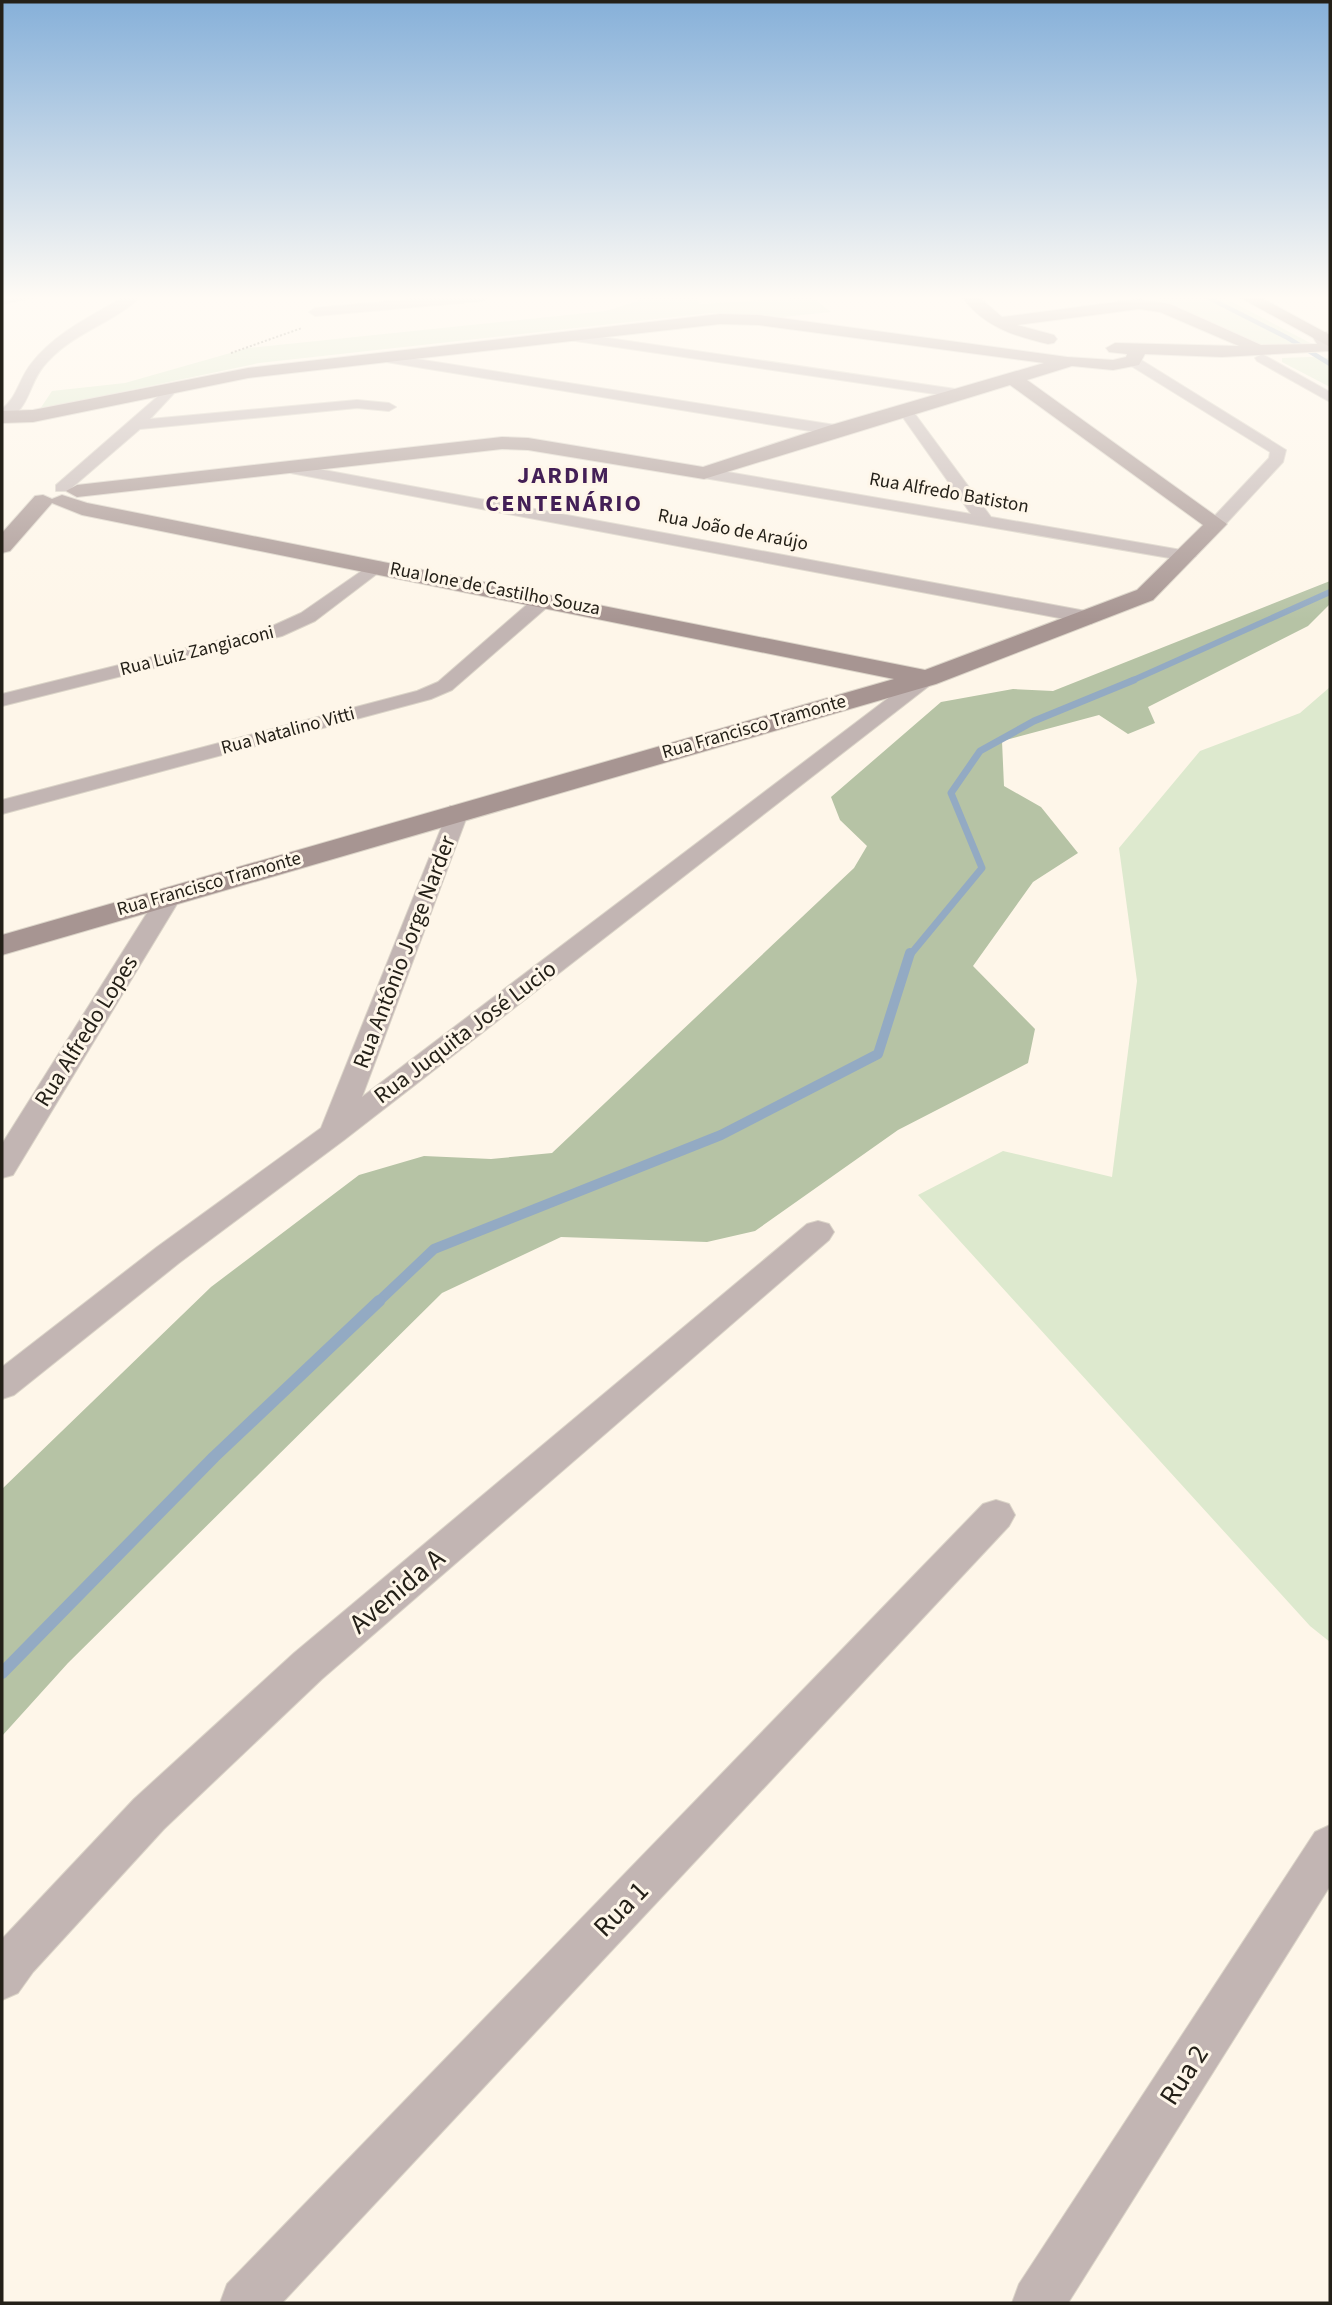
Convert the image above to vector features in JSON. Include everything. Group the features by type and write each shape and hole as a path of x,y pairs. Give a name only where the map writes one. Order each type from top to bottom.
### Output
{"street":[{"path":"2,416 17,405"},
{"path":"2,416 33,416 90,405"},
{"path":"2,546 156,405"},
{"path":"136,425 351,405"},
{"path":"363,405 389,407"},
{"path":"676,405 835,430"},
{"path":"13,500 502,443 528,444 704,473 921,405"},
{"path":"1050,405 1216,524"},
{"name":"Rua Francisco Tramonte","path":"2,945 458,811 928,678 1145,595 1187,556 1277,459 1278,450 1209,405"},
{"path":"904,409 985,521"},
{"name":"Rua João de Araújo","path":"286,468 1090,618"},
{"name":"Rua Alfredo Batiston","path":"704,473 1187,556"},
{"name":"Rua Ione de Castilho Souza","path":"56,496 82,508 928,678"},
{"name":"Rua Luiz Zangiaconi","path":"2,700 275,632 308,617 376,566"},
{"name":"Rua Natalino Vitti","path":"2,807 424,695 444,686 545,599"},
{"name":"Rua Juquita José Lucio","path":"2,1386 168,1255 334,1133 928,678"},
{"name":"Rua Antônio Jorge Narder","path":"334,1133 458,811"},
{"name":"Rua Alfredo Lopes","path":"2,1168 171,894"},
{"name":"Avenida A","path":"2,1977 17,1956 149,1814 308,1666 818,1232"},
{"name":"Rua 1","path":"246,2303 996,1515"},
{"name":"Rua 2","path":"1038,2303 1330,1847"}],"green space":[{"path":"43,405 61,405 40,409"},
{"path":"1330,581 1330,604 1308,626 1148,707 1155,723 1128,734 1099,715 1002,741 1004,786 1041,807 1078,853 1033,882 973,966 1035,1029 1028,1063 898,1130 755,1231 707,1242 561,1237 442,1293 68,1663 2,1736 2,1489 211,1287 359,1175 424,1156 491,1159 552,1153 854,868 867,846 840,820 831,797 941,702 1013,689 1053,691"},
{"path":"1330,687 1330,1642 1310,1626 918,1195 1003,1151 1112,1177 1137,981 1119,848 1200,751 1300,713"}],"waterway":[{"path":"1129,682 1330,592"},
{"path":"910,955 982,868 951,793 980,751 1034,721 1134,680"},
{"path":"377,1303 434,1249 721,1135 878,1054 910,953"},
{"path":"2,1673 214,1457 379,1301"}],"district":[{"name":"JARDIM CENTENÁRIO","path":"564,489"}]}
